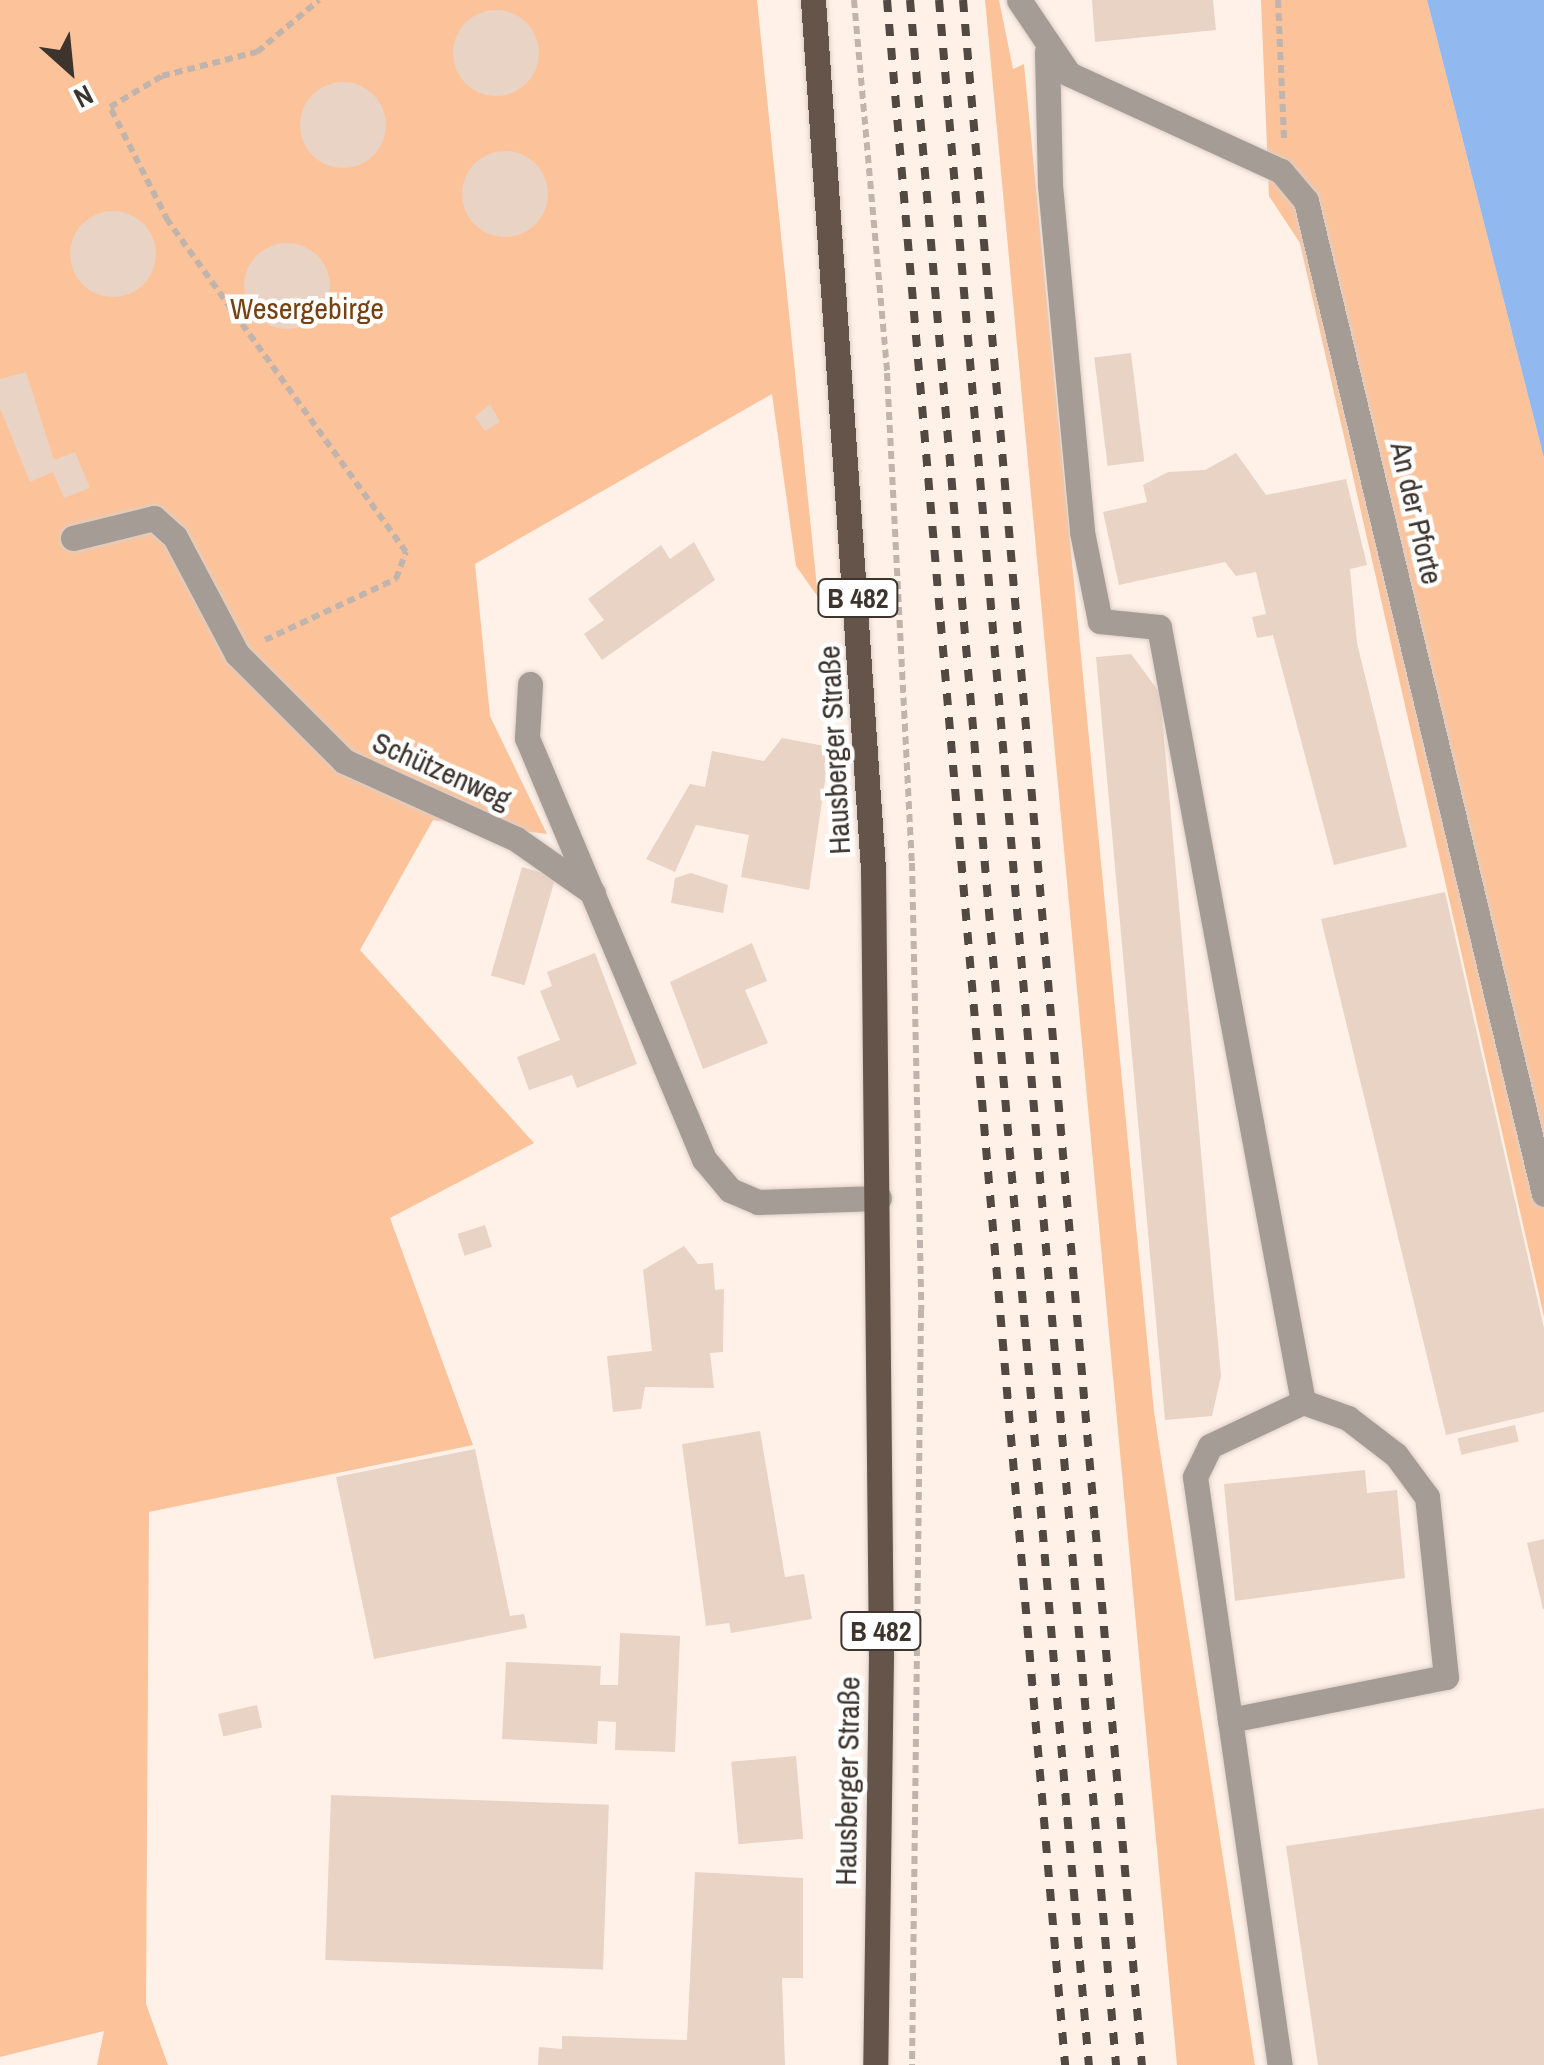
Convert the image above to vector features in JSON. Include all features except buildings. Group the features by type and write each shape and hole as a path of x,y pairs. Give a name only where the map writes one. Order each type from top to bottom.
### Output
{"main road":[{"name":"Hausberger Straße","path":"813,0 864,698 879,1198 875,2065"}],"street":[{"path":"1019,0 1047,52 1069,74 1280,170"},
{"path":"1047,52 1050,185 1082,532 1100,621 1158,627 1304,1402"},
{"name":"An der Pforte","path":"1280,170 1318,234 1544,1194"},
{"name":"Schützenweg","path":"73,538 154,518 174,536 237,654 344,761 516,839 592,893"},
{"path":"530,684 527,738 704,1159 730,1190 788,1204 879,1198"},
{"path":"1230,1720 1446,1677 1426,1497 1384,1446 1348,1418 1304,1402 1210,1446 1196,1477 1230,1720 1280,2065"}],"path":[{"path":"237,654 396,578 406,552 168,220 110,108 162,76 257,52 318,0"},
{"path":"1278,0 1280,170"}],"green space":[{"name":"Wesergebirge","path":"0,0 757,0 818,597 796,566 772,394 475,564 490,716 547,834 433,820 360,950 534,1143 390,1218 473,1445 149,1512 146,2004 168,2065 97,2065 104,2031 0,2057"},
{"path":"985,0 999,0 1013,69 1024,64 1154,1412 1255,2065 1177,2065"},
{"path":"1261,0 1427,0 1544,458 1544,1317 1300,243 1269,196"}],"water":[{"path":"1427,0 1544,0 1544,458"}],"railway":[{"path":"887,0 1065,2065"},
{"path":"910,0 1089,2065"},
{"path":"939,0 1116,2065"},
{"path":"963,0 1142,2065"}]}
